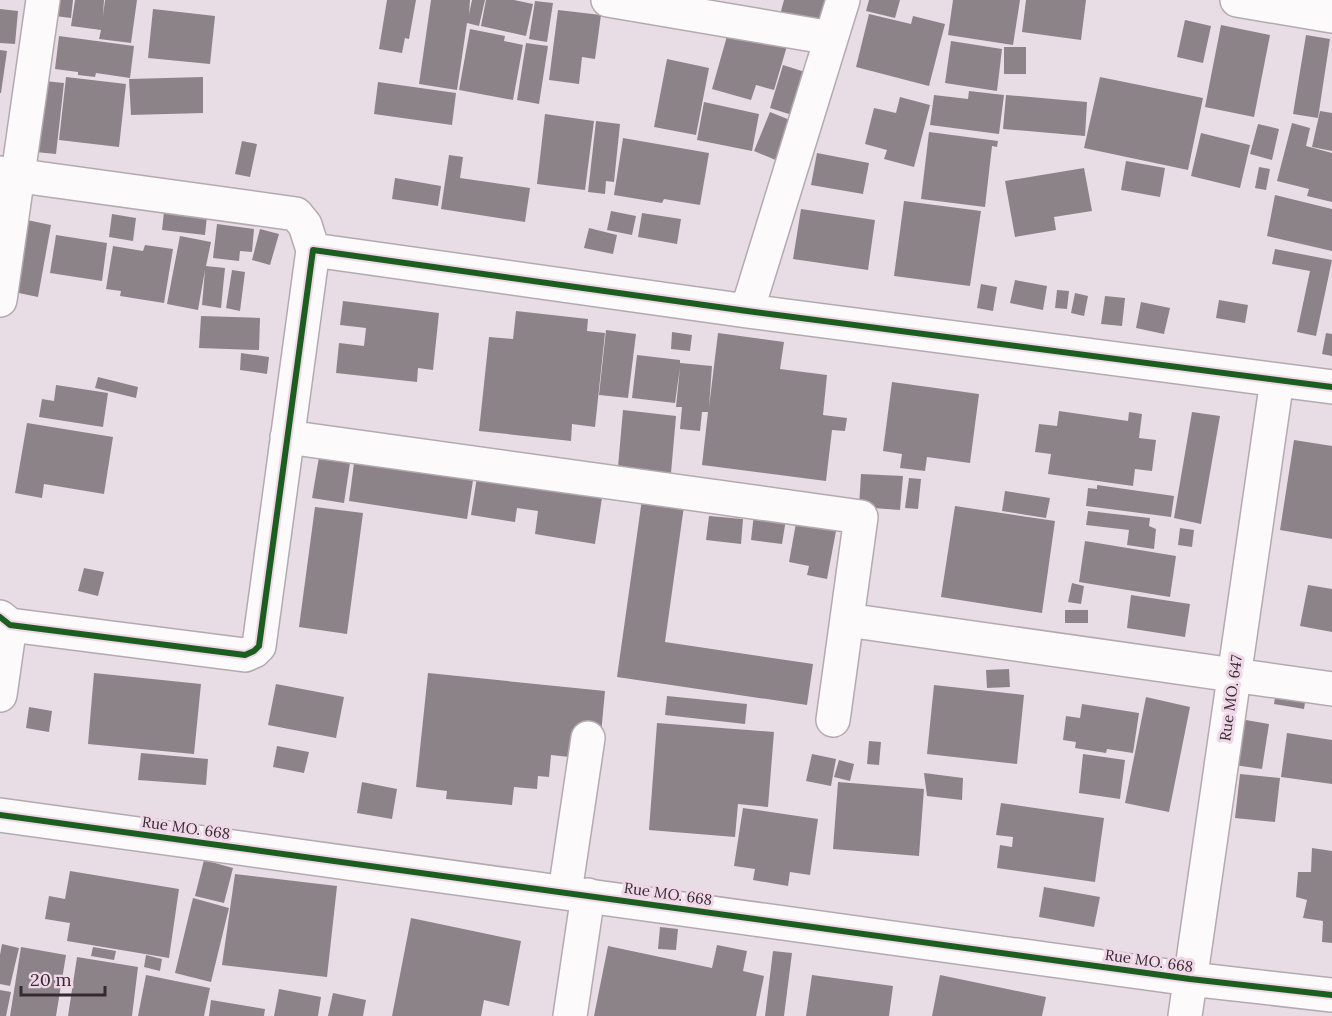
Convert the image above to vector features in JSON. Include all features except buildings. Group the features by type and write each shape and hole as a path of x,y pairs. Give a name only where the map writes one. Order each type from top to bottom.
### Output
{"street":[{"path":"0,300 8,175 43,0"},
{"path":"608,0 831,38"},
{"path":"747,311 843,0"},
{"path":"1237,0 1332,16"},
{"path":"0,695 5,621 245,655 254,651 258,646 313,250 305,225 296,214 8,175"},
{"path":"313,250 747,311 1332,387"},
{"name":"Rue MO. 647","path":"1185,1016 1277,380"},
{"path":"287,437 861,517 833,720"},
{"path":"847,620 1332,689"},
{"path":"570,1016 588,738"},
{"name":"Rue MO. 668","path":"0,815 1190,979 1332,995"}],"cycle path":[{"path":"0,617 10,625 245,655 259,646 313,250 747,311 1332,387"},
{"path":"0,815 1190,979 1332,995"}]}
